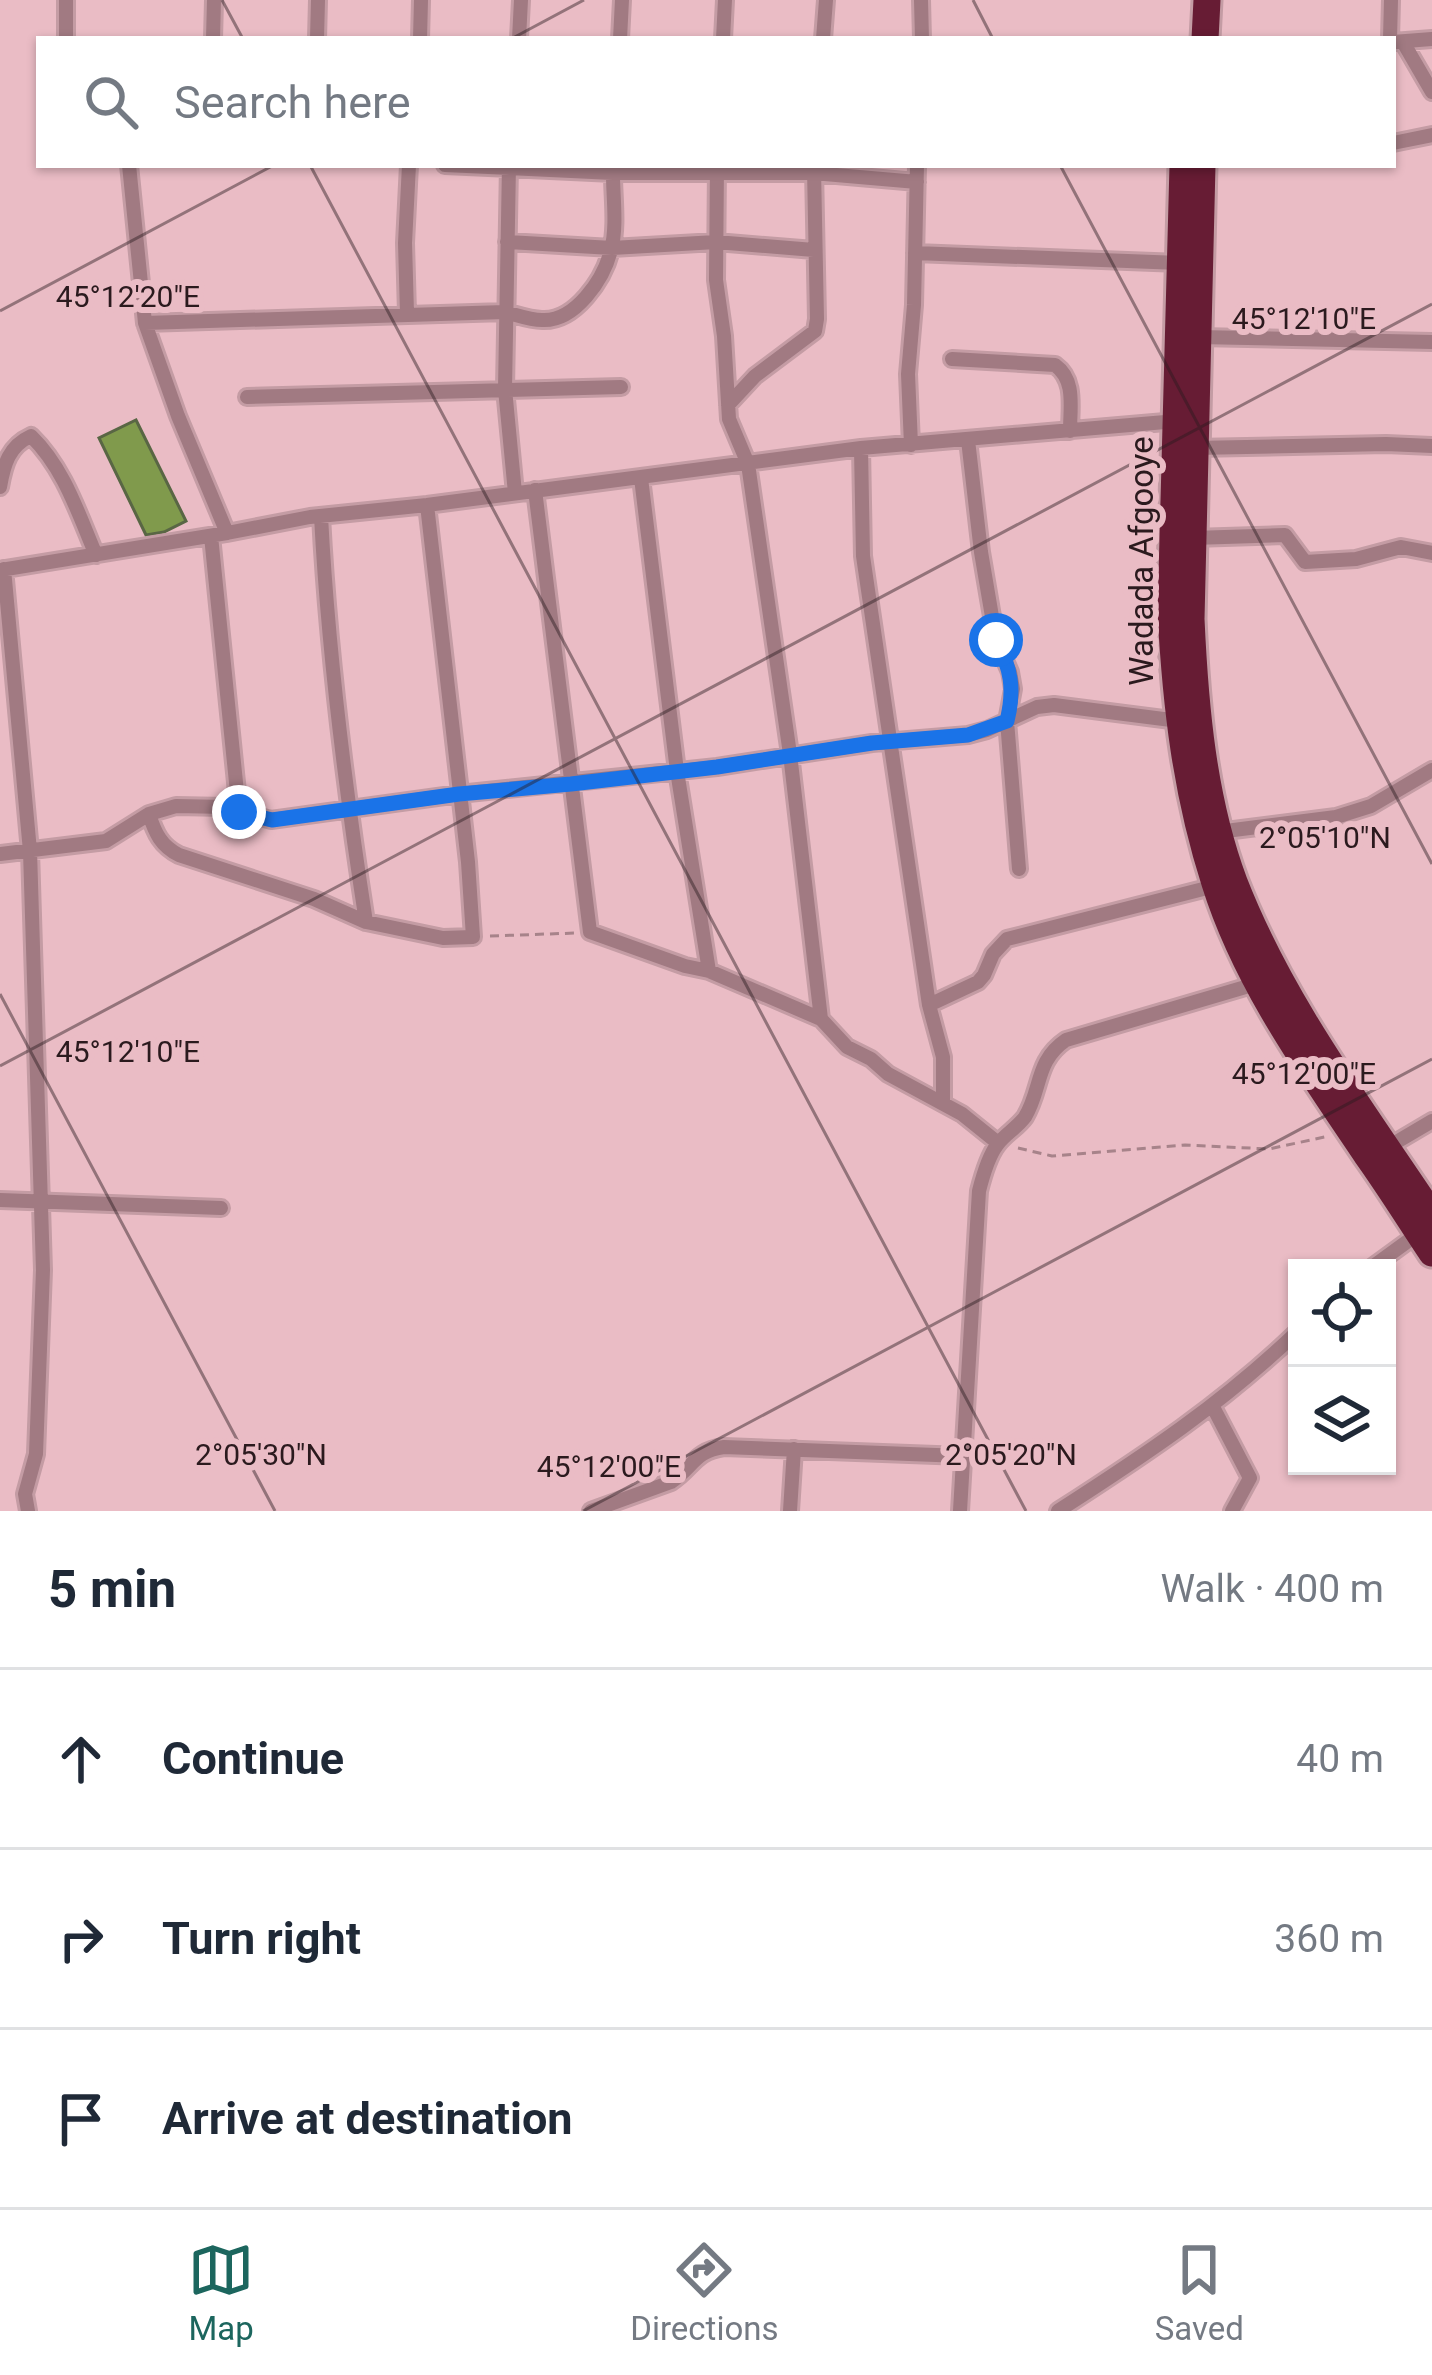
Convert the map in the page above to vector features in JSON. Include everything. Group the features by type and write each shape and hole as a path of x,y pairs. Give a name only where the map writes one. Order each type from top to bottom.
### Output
{"highway":[{"path":"1187,36 1189,0"},
{"path":"1205,36 1207,0"},
{"name":"Wadada Afgooye","path":"1183,168 1171,613 1186,773 1215,886 1259,983 1317,1082 1428,1234"},
{"name":"Wadada Afgooye","path":"1202,168 1191,619 1195,690 1218,832 1270,962 1388,1147 1428,1234"}],"street":[{"path":"66,0 66,36"},
{"path":"213,36 214,0"},
{"path":"317,36 318,0"},
{"path":"420,36 421,0"},
{"path":"519,36 521,0"},
{"path":"620,36 622,0"},
{"path":"723,36 725,0"},
{"path":"824,36 826,0"},
{"path":"921,0 922,36"},
{"path":"1391,0 1395,36"},
{"path":"1396,41 1432,39"},
{"path":"1396,42 1432,92"},
{"path":"1396,142 1432,135"},
{"path":"129,168 145,323 219,535 239,812"},
{"path":"407,313 409,168"},
{"path":"509,168 505,389 514,493"},
{"path":"561,168 814,169 917,182"},
{"path":"911,445 908,374 917,168"},
{"path":"145,323 505,312 554,319 582,302 606,266 612,248 613,169"},
{"path":"717,169 716,280 728,404 748,464 790,754 821,1019"},
{"path":"728,404 754,376 815,331 814,169"},
{"path":"507,242 612,248 716,242 814,250"},
{"path":"916,253 1180,263"},
{"path":"1198,337 1432,342"},
{"path":"952,358 1055,365 1070,384 1070,431"},
{"path":"247,397 621,387"},
{"path":"28,1511 25,1494 36,1454 43,1270 30,851 2,570 321,516 861,448 1177,421"},
{"path":"0,487 4,464 18,442 31,436 62,476 96,555"},
{"path":"968,440 996,640 1010,672 1007,721 1019,869"},
{"path":"1195,448 1432,446"},
{"path":"861,448 863,556 929,1004 943,1057 943,1103"},
{"path":"641,478 677,771 709,971"},
{"path":"535,490 590,932 709,971 821,1019 847,1047 943,1103 998,1143"},
{"path":"148,814 155,835 167,850 179,855 314,898 366,922 443,938 472,937 468,862 427,505"},
{"path":"321,516 326,617 366,922"},
{"path":"1192,538 1285,535 1305,562 1356,559 1401,548 1432,553"},
{"path":"0,854 106,841 148,814 188,805 226,806 272,820 968,735 1037,707 1054,705 1179,722"},
{"path":"1218,832 1336,817 1371,806 1432,770"},
{"path":"929,1004 978,982 1007,939 1215,886"},
{"path":"960,1511 979,1190 998,1143 1024,1120 1044,1065 1066,1040 1259,983"},
{"path":"1388,1147 1432,1121"},
{"path":"0,1200 221,1208"},
{"path":"1386,1259 1428,1234"},
{"path":"1058,1511 1213,1407 1288,1340"},
{"path":"1213,1407 1250,1478 1232,1511"},
{"path":"591,1511 671,1482 697,1456 724,1447 963,1456"},
{"path":"790,1511 794,1449"}],"path":[{"path":"472,937 590,932"},
{"path":"998,1143 1052,1156 1185,1145 1269,1149 1351,1131"}],"building":[{"path":"136,420 186,521 164,532 146,535 99,438"}],"route":[{"path":"239,812 272,820 459,794 717,767 872,743 968,735 1007,721 1010,672 996,640"}]}
